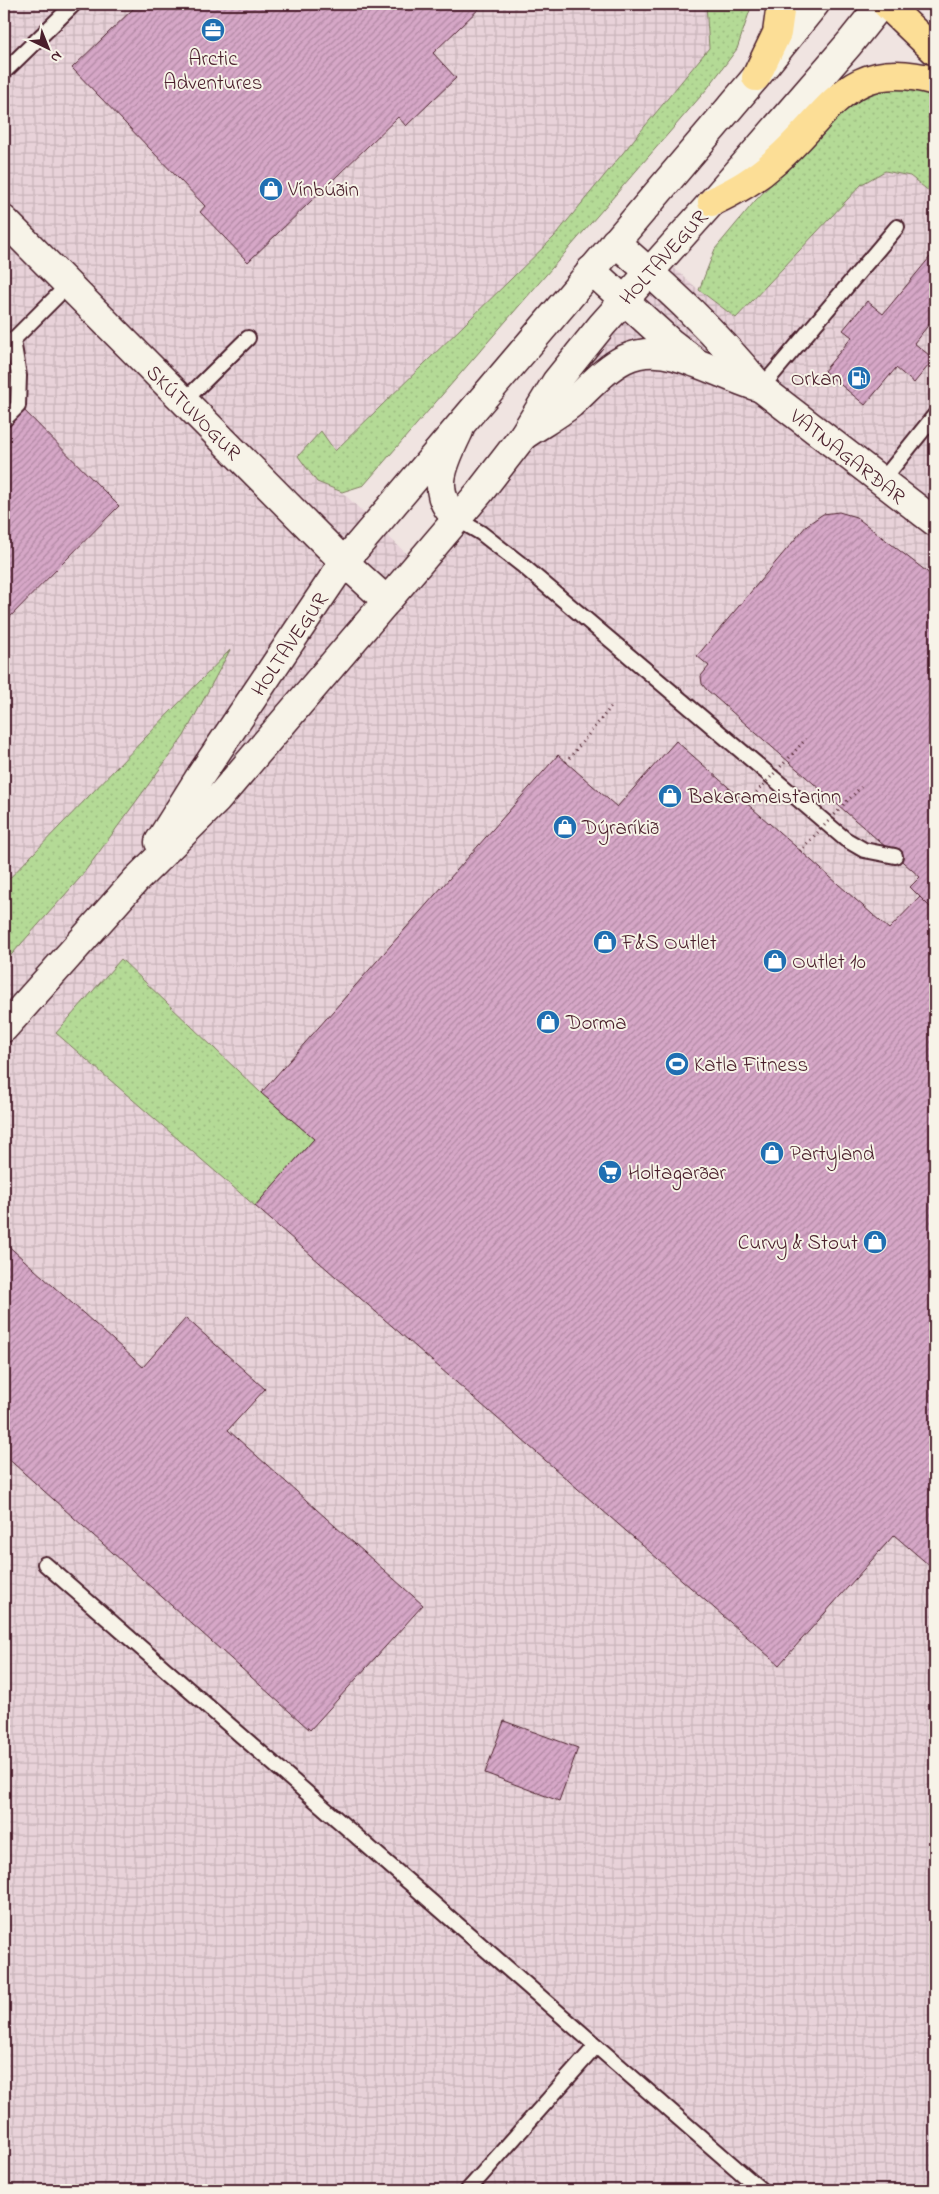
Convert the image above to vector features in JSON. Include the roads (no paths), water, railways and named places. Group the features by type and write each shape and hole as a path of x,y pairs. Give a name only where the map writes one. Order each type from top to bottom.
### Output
{"main road":[{"path":"756,77 777,33 781,4"},
{"name":"HOLTAVEGUR","path":"136,880 201,775 344,562 756,77 815,4"},
{"name":"HOLTAVEGUR","path":"4,1028 136,880 217,800 457,519 523,436 556,382 624,299 712,202 849,44 881,4"},
{"path":"886,4 935,51"},
{"path":"712,202 748,184 763,172 850,88 880,75 896,74 935,81"},
{"name":"SKÚTUVOGUR","path":"4,220 344,562 387,601"},
{"name":"VATNAGARÐAR","path":"615,242 688,306 761,388 935,522"},
{"name":"VATNAGARÐAR","path":"591,270 670,342 701,366"},
{"name":"VATNAGARÐAR","path":"523,436 569,405 603,372 627,356 645,352 674,356 732,379 761,388"},
{"name":"HOLTAVEGUR","path":"457,519 447,509 442,500 440,481 446,459 462,423"}],"lane":[{"path":"4,72 74,4"},
{"path":"761,388 898,227"},
{"path":"4,420 18,406 18,376 8,340 68,285"},
{"path":"184,401 248,338"},
{"path":"881,482 935,415"},
{"path":"457,519 495,543 522,565 845,839 864,850 895,856"},
{"path":"45,1564 761,2190"},
{"path":"468,2190 596,2046"}],"place":[{"name":"Arctic Adventures","path":"213,30"},
{"name":"Vínbúðin","path":"271,189"},
{"name":"Orkan","path":"859,378"},
{"name":"Bakarameistarinn","path":"670,796"},
{"name":"Dýraríkið","path":"565,827"},
{"name":"F&S Outlet","path":"605,942"},
{"name":"Outlet 10","path":"775,961"},
{"name":"Dorma","path":"548,1022"},
{"name":"Katla Fitness","path":"677,1064"},
{"name":"Partyland","path":"772,1153"},
{"name":"Holtagarðar","path":"610,1172"},
{"name":"Curvy & Stout","path":"875,1242"}]}
